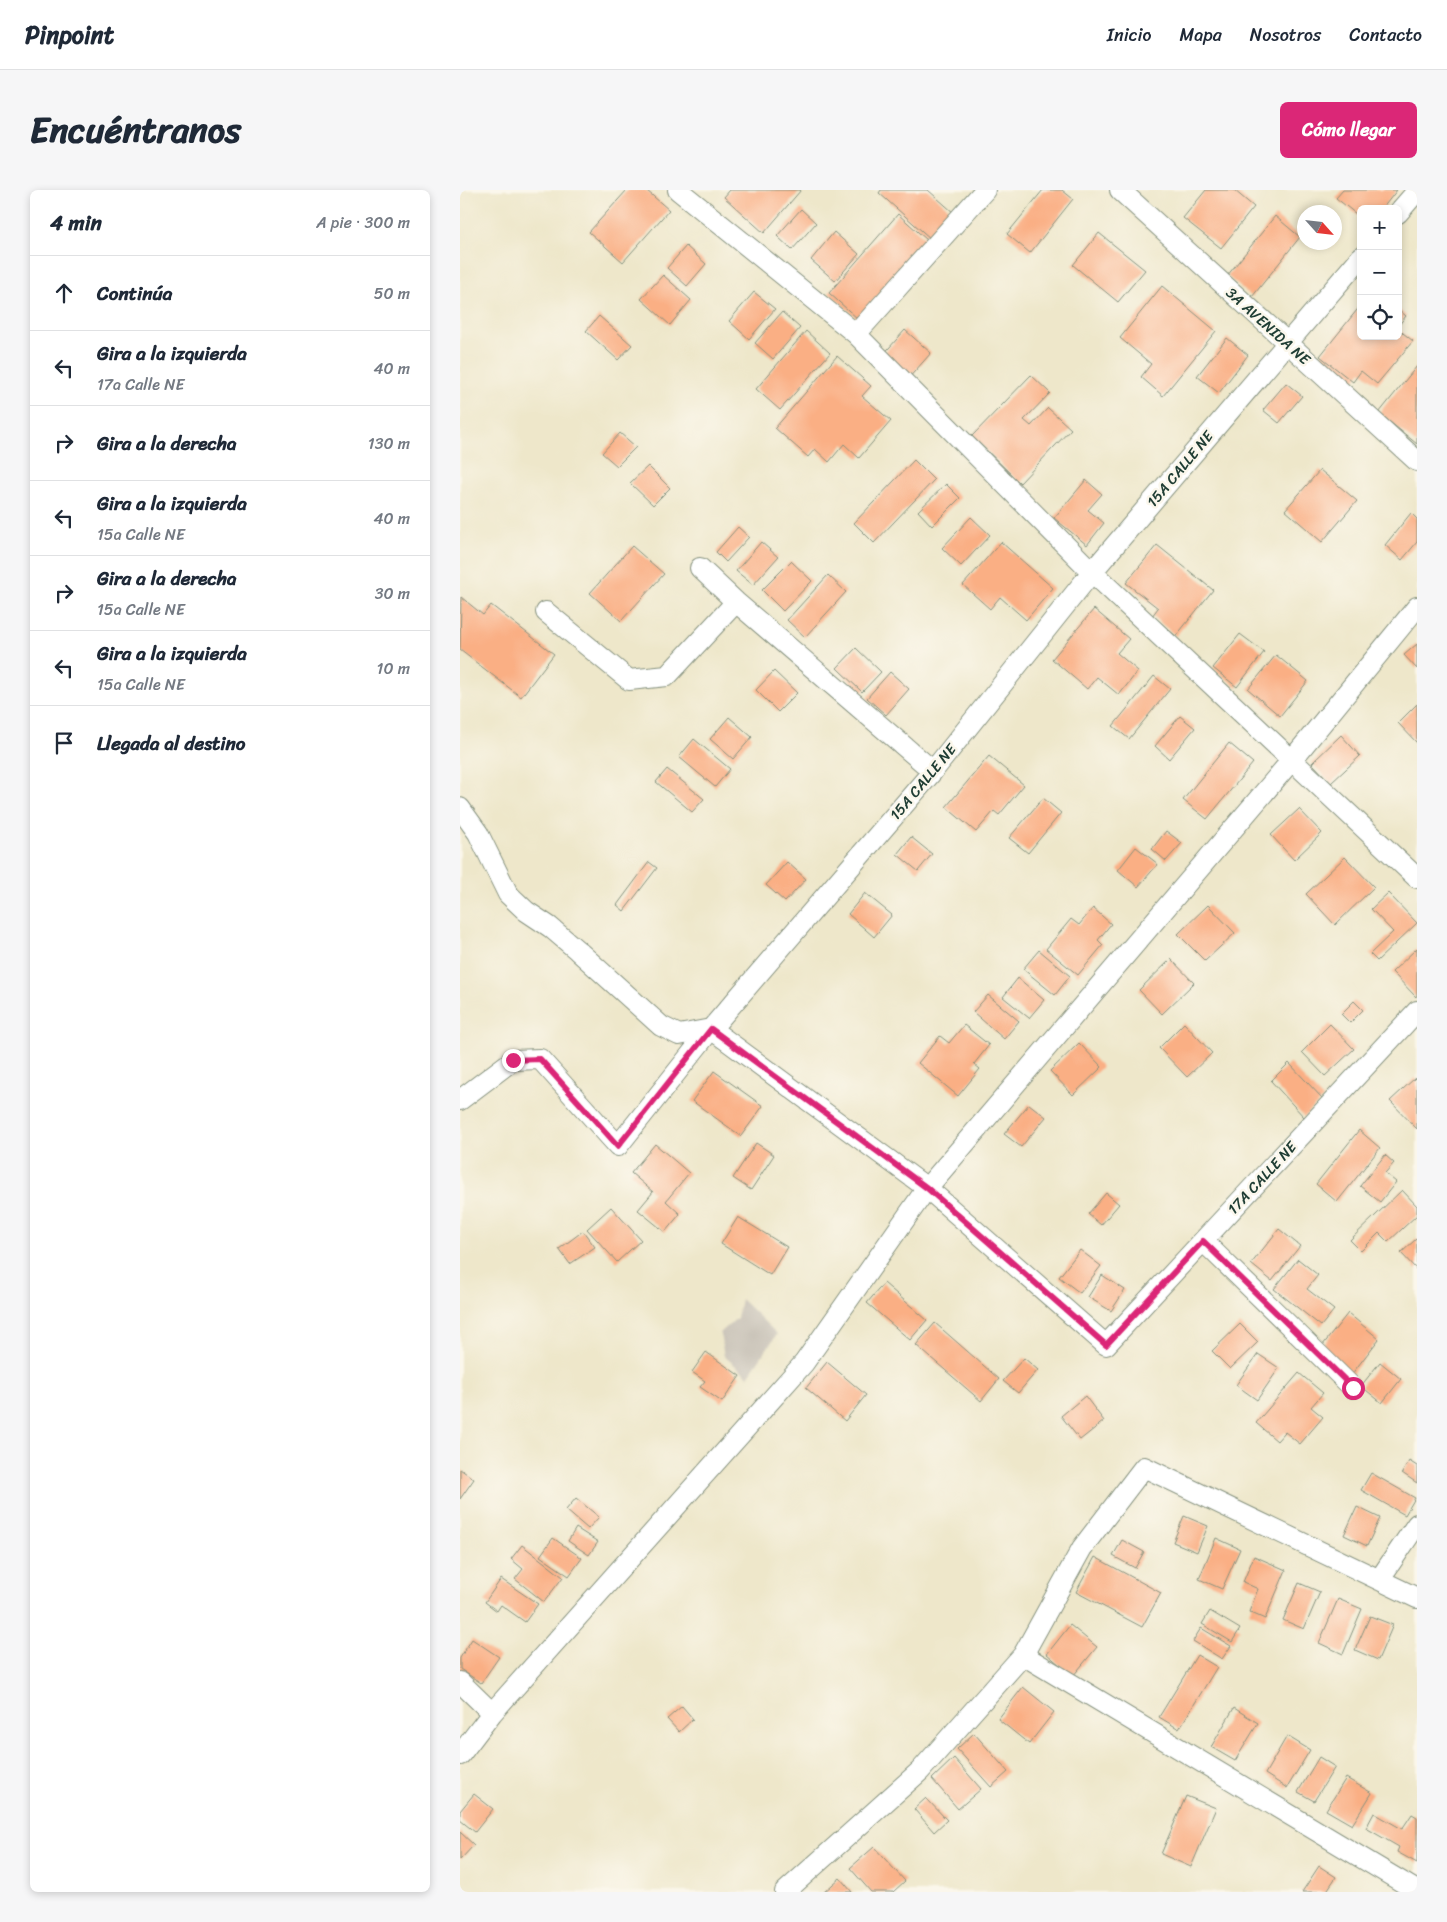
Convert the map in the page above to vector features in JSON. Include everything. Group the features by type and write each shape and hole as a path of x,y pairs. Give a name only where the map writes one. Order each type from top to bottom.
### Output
{"street":[{"path":"678,190 856,334 1092,572 1417,878"},
{"path":"856,334 985,190"},
{"name":"3A AVENIDA NE","path":"1120,190 1417,461"},
{"path":"1402,208 1417,191"},
{"name":"15A CALLE NE","path":"462,1094 513,1060 540,1059 618,1146 711,1029 933,771 1092,572 1357,262"},
{"path":"700,568 736,602 933,771"},
{"path":"546,612 628,680 667,676 736,602"},
{"path":"460,1755 492,1713 804,1363 927,1188 1291,761 1417,607"},
{"path":"460,808 478,834 508,894 526,911 550,927 577,950 661,1026 679,1035 711,1029 927,1188"},
{"name":"17A CALLE NE","path":"927,1188 1106,1345 1417,1011"},
{"path":"1203,1241 1353,1388"},
{"path":"785,1892 920,1771 1023,1655 1082,1548 1144,1467 1417,1598"},
{"path":"1379,1580 1417,1524"},
{"path":"1023,1655 1417,1891"},
{"path":"460,1682 492,1713"}],"shaded area":[{"path":"741,1299 777,1334 748,1376 724,1356 720,1333 737,1318"}],"building":[{"path":"627,190 646,190 669,210 623,262 589,232"},
{"path":"730,190 801,190 764,233 724,197"},
{"path":"881,190 928,190 954,213 931,239 879,193"},
{"path":"1043,190 1062,190 1073,199 1030,253 1007,234"},
{"path":"1206,190 1234,190 1254,207 1221,248 1183,218"},
{"path":"1343,190 1397,190 1385,205 1357,205 1357,215 1336,198"},
{"path":"801,209 816,223 792,250 777,236"},
{"path":"898,214 927,240 858,319 829,293"},
{"path":"1275,216 1297,234 1297,241 1252,297 1227,276"},
{"path":"834,232 859,254 835,281 811,260"},
{"path":"1099,233 1145,270 1118,302 1073,265"},
{"path":"686,246 706,264 687,286 667,268"},
{"path":"663,275 691,300 670,325 641,299"},
{"path":"1162,286 1216,331 1163,396 1141,377 1151,364 1120,338"},
{"path":"754,292 775,309 749,339 729,321"},
{"path":"1357,310 1357,340 1402,340 1402,332 1413,341 1377,384 1361,371 1353,382 1320,356"},
{"path":"782,312 800,328 773,359 755,343"},
{"path":"1402,312 1406,316 1402,321"},
{"path":"599,316 632,345 618,360 586,331"},
{"path":"905,330 931,353 907,380 881,357"},
{"path":"806,331 830,353 780,410 756,389"},
{"path":"1227,338 1248,355 1219,393 1197,376"},
{"path":"837,356 871,386 862,396 891,421 859,458 844,444 829,462 815,449 808,457 775,428"},
{"path":"1417,366 1417,444 1379,413"},
{"path":"1031,375 1050,393 1024,420 1031,426 1048,408 1071,429 1020,483 972,436"},
{"path":"1286,383 1302,396 1279,423 1263,410"},
{"path":"620,433 636,447 617,466 602,453"},
{"path":"914,460 934,480 874,543 854,523"},
{"path":"648,466 670,488 653,505 630,483"},
{"path":"1320,470 1357,501 1322,542 1285,510"},
{"path":"1086,480 1102,494 1088,510 1104,523 1087,545 1054,518"},
{"path":"946,484 960,498 932,526 918,511"},
{"path":"1411,513 1417,519 1417,542 1402,560 1385,545"},
{"path":"971,517 990,535 961,566 942,548"},
{"path":"738,527 749,537 726,562 716,552"},
{"path":"761,542 778,557 753,585 736,571"},
{"path":"1001,542 1053,588 1026,620 1000,597 990,609 963,585"},
{"path":"1157,545 1213,590 1176,636 1152,616 1158,608 1126,583"},
{"path":"632,546 664,574 621,621 590,593"},
{"path":"791,561 812,581 783,611 762,590"},
{"path":"828,575 846,592 805,637 787,620"},
{"path":"461,597 483,615 491,605 554,654 521,697 460,650"},
{"path":"1094,609 1129,639 1117,653 1138,671 1119,695 1097,677 1087,689 1052,659"},
{"path":"1240,634 1264,652 1237,687 1213,668"},
{"path":"1417,644 1417,669 1404,655"},
{"path":"856,648 881,672 862,692 837,668"},
{"path":"1276,655 1308,681 1280,716 1248,689"},
{"path":"774,671 797,693 778,712 756,690"},
{"path":"890,672 909,689 886,715 867,698"},
{"path":"1154,676 1170,689 1129,739 1113,726"},
{"path":"1417,704 1417,743 1398,723"},
{"path":"1180,716 1195,728 1169,759 1155,746"},
{"path":"729,717 752,737 733,759 710,739"},
{"path":"1341,735 1360,756 1331,783 1312,763"},
{"path":"694,739 730,769 715,787 679,757"},
{"path":"1229,743 1253,763 1207,819 1183,800"},
{"path":"989,756 1024,785 999,815 994,811 976,832 946,807"},
{"path":"667,769 704,799 692,812 656,782"},
{"path":"1043,798 1061,813 1028,853 1009,838"},
{"path":"1299,809 1322,833 1294,860 1271,835"},
{"path":"1166,831 1182,843 1166,861 1152,849"},
{"path":"911,837 932,854 918,871 897,854"},
{"path":"1136,847 1158,864 1138,887 1118,870"},
{"path":"1345,857 1374,887 1335,925 1306,894"},
{"path":"649,862 657,868 624,911 617,905"},
{"path":"787,862 806,879 785,902 766,885"},
{"path":"865,893 892,915 874,937 848,914"},
{"path":"1388,893 1417,923 1377,961 1370,954 1393,932 1371,909"},
{"path":"1208,905 1235,933 1205,961 1178,934"},
{"path":"1093,908 1111,924 1098,940 1103,945 1078,975 1046,949 1071,919 1079,925"},
{"path":"1417,948 1417,995 1416,997 1392,972"},
{"path":"1039,950 1070,976 1055,995 1023,969"},
{"path":"1171,959 1194,983 1162,1014 1139,990"},
{"path":"1018,978 1044,1000 1029,1018 1003,997"},
{"path":"988,995 1019,1021 1004,1039 973,1012"},
{"path":"1354,1001 1363,1010 1350,1023 1341,1014"},
{"path":"1184,1023 1212,1053 1187,1077 1159,1048"},
{"path":"1330,1024 1354,1049 1325,1076 1302,1052"},
{"path":"964,1025 989,1045 974,1064 980,1069 958,1096 918,1063 940,1036 949,1043"},
{"path":"1079,1043 1102,1067 1073,1095 1050,1071"},
{"path":"1289,1063 1323,1099 1304,1117 1271,1081"},
{"path":"714,1071 763,1106 741,1136 692,1101"},
{"path":"1415,1078 1417,1080 1417,1129 1390,1101"},
{"path":"1029,1104 1046,1117 1021,1147 1004,1134"},
{"path":"1359,1130 1380,1148 1337,1202 1316,1184"},
{"path":"756,1143 774,1155 751,1190 733,1178"},
{"path":"655,1144 689,1173 666,1201 680,1214 665,1232 638,1210 653,1192 631,1173"},
{"path":"1385,1155 1394,1163 1385,1173 1396,1182 1380,1202 1360,1186"},
{"path":"1402,1190 1417,1206 1417,1215 1388,1242 1379,1233 1361,1251 1350,1240"},
{"path":"1106,1193 1119,1204 1101,1225 1088,1214"},
{"path":"611,1207 641,1240 617,1262 587,1229"},
{"path":"738,1217 787,1247 770,1275 721,1244"},
{"path":"1279,1229 1300,1246 1272,1281 1251,1264"},
{"path":"583,1231 595,1247 570,1264 559,1249"},
{"path":"1417,1238 1417,1270 1401,1253"},
{"path":"1080,1250 1101,1266 1080,1293 1059,1277"},
{"path":"1298,1259 1318,1275 1307,1289 1334,1310 1321,1326 1274,1289"},
{"path":"1102,1275 1125,1290 1111,1311 1088,1297"},
{"path":"884,1283 927,1320 910,1340 867,1303"},
{"path":"1348,1313 1379,1339 1351,1375 1319,1350"},
{"path":"935,1323 999,1379 981,1401 916,1345"},
{"path":"1240,1324 1258,1342 1230,1369 1212,1351"},
{"path":"706,1352 740,1376 722,1402 700,1387 705,1381 692,1372"},
{"path":"1258,1354 1279,1368 1257,1400 1236,1385"},
{"path":"1024,1358 1038,1370 1018,1393 1003,1381"},
{"path":"827,1362 866,1395 845,1421 806,1388"},
{"path":"1380,1362 1401,1379 1382,1403 1361,1386"},
{"path":"1299,1373 1323,1393 1311,1407 1323,1417 1300,1444 1285,1432 1277,1441 1256,1423"},
{"path":"1085,1396 1104,1421 1080,1440 1061,1416"},
{"path":"1409,1461 1417,1466 1417,1483 1402,1473"},
{"path":"460,1469 474,1479 460,1499"},
{"path":"1371,1473 1415,1498 1405,1515 1361,1490"},
{"path":"576,1498 599,1517 588,1529 566,1510"},
{"path":"1357,1507 1380,1518 1367,1546 1344,1535"},
{"path":"1184,1516 1208,1526 1197,1552 1173,1542"},
{"path":"576,1528 598,1542 589,1555 568,1541"},
{"path":"553,1538 582,1558 569,1576 540,1556"},
{"path":"1216,1538 1240,1549 1222,1589 1199,1579"},
{"path":"1122,1540 1144,1552 1135,1568 1113,1556"},
{"path":"522,1545 563,1577 544,1602 515,1579 523,1569 511,1559"},
{"path":"1254,1556 1286,1570 1265,1619 1249,1612 1258,1589 1243,1582"},
{"path":"1095,1557 1161,1593 1142,1627 1076,1592"},
{"path":"501,1579 538,1604 525,1622 501,1605 497,1611 485,1602"},
{"path":"1299,1583 1320,1592 1304,1629 1283,1620"},
{"path":"1338,1599 1362,1609 1343,1654 1319,1643"},
{"path":"1210,1611 1240,1629 1232,1642 1202,1624"},
{"path":"1370,1616 1393,1625 1378,1660 1355,1650"},
{"path":"1070,1625 1097,1647 1073,1676 1047,1654"},
{"path":"1201,1628 1231,1646 1222,1659 1193,1641"},
{"path":"472,1639 499,1657 481,1683 460,1669 460,1658"},
{"path":"1197,1655 1217,1667 1179,1729 1159,1717"},
{"path":"1023,1687 1054,1712 1029,1744 998,1719"},
{"path":"682,1706 693,1719 679,1732 667,1719"},
{"path":"1234,1708 1258,1723 1235,1761 1211,1747"},
{"path":"974,1733 1008,1772 991,1787 957,1749"},
{"path":"1287,1736 1310,1750 1287,1788 1265,1774"},
{"path":"1319,1757 1335,1767 1314,1801 1298,1792"},
{"path":"954,1758 981,1789 958,1809 932,1779"},
{"path":"1346,1778 1372,1793 1352,1825 1326,1810"},
{"path":"474,1794 493,1809 475,1832 460,1820 460,1811"},
{"path":"1186,1796 1216,1808 1191,1867 1161,1854"},
{"path":"926,1798 947,1820 934,1832 914,1809"},
{"path":"1374,1813 1402,1829 1412,1814 1417,1817 1417,1863 1397,1852 1399,1847 1366,1828"},
{"path":"460,1832 474,1845 460,1860"},
{"path":"874,1847 905,1881 893,1892 871,1892 850,1868"},
{"path":"1319,1866 1336,1877 1326,1892 1302,1892"},
{"path":"840,1878 852,1892 824,1892"}],"route":[{"path":"513,1060 540,1059 618,1146 711,1029 927,1188 1106,1345 1203,1241 1353,1388"}]}
